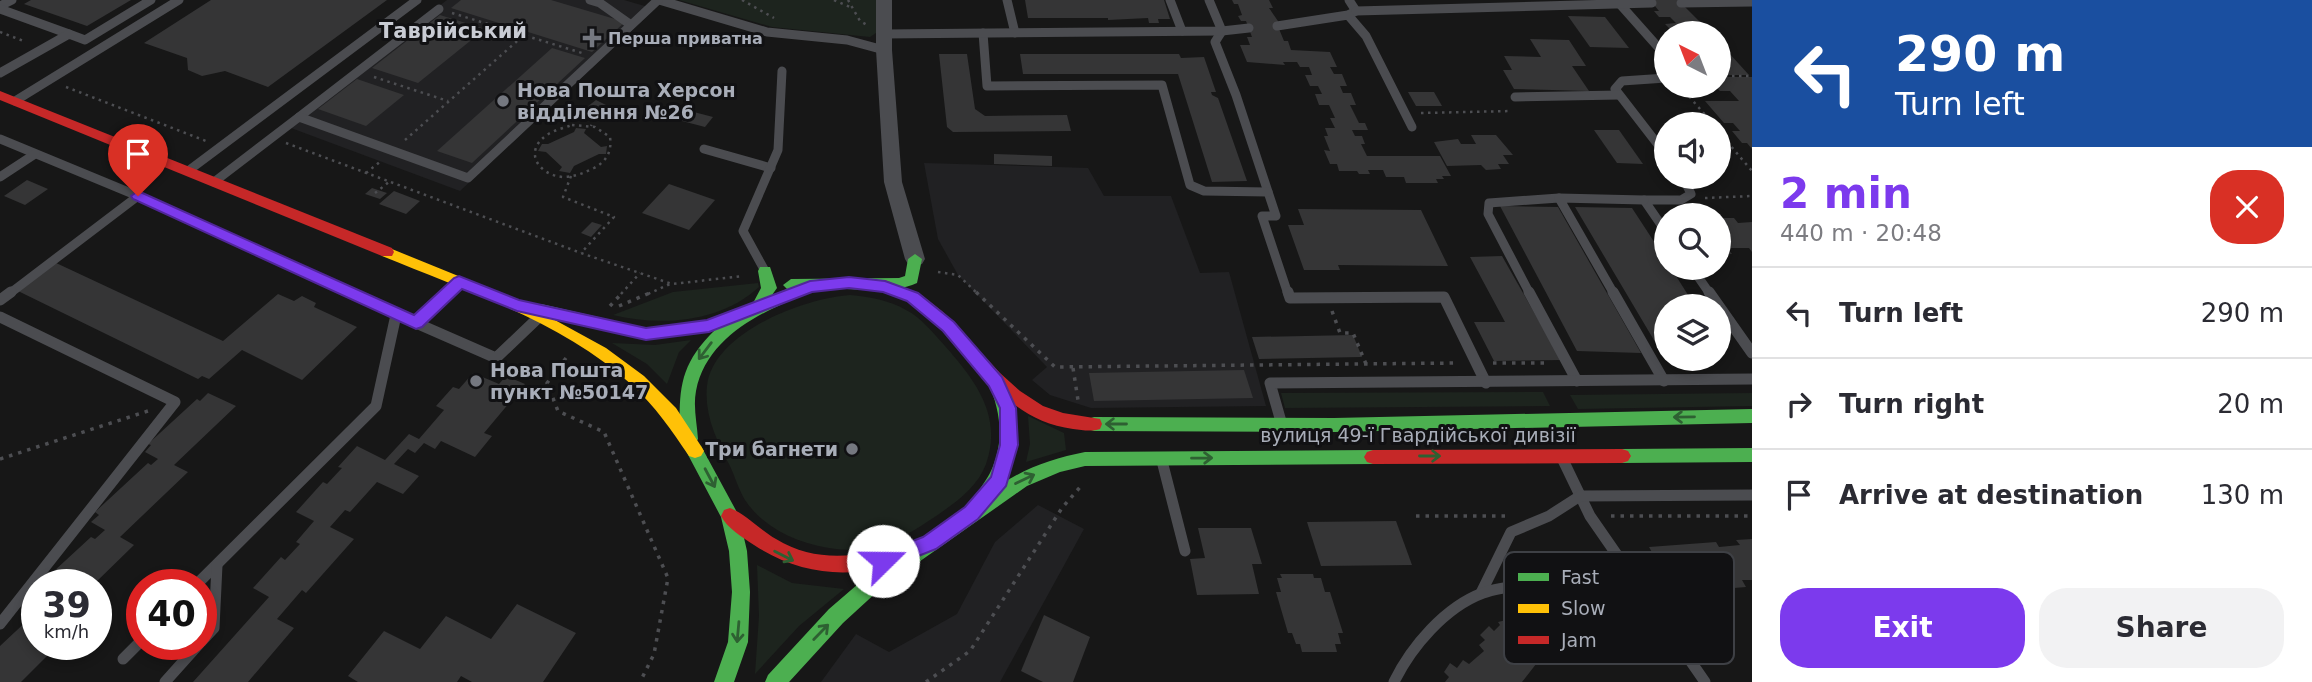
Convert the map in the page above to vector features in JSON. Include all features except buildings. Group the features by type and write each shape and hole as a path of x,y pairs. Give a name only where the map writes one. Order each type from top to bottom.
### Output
{"street":[{"path":"884,0 893,182 915,258 949,327"},
{"path":"8,98 517,305 646,334 709,326 810,287"},
{"path":"765,271 779,284 810,287 849,283 885,286 912,279 915,258"},
{"path":"690,439 688,390 699,358 720,333 757,309 769,288 765,271"},
{"path":"775,682 836,616 872,584 971,513 999,480 1009,445 1008,408 996,382 949,327 913,297 885,286"},
{"path":"517,305 622,365 653,392 690,439 730,516 738,551 741,592 738,642 724,682"},
{"name":"вулиця 49-ї Гвардійської дивізії","path":"996,382 1036,411 1081,418 1334,425 1752,416"},
{"path":"1334,425 1359,440 1385,440"},
{"path":"1477,440 1530,440 1561,455 1579,441"},
{"name":"вулиця 49-ї Гвардійської дивізії","path":"971,513 1021,481 1058,465 1085,459 1752,455"},
{"path":"730,516 755,540 793,561 836,567 883,561 929,543"}],"lane":[{"path":"0,8 12,0"},
{"path":"0,8 85,40 151,0"},
{"path":"8,98 179,0"},
{"path":"188,171 417,0"},
{"path":"590,0 600,3 631,25"},
{"path":"299,117 468,178 659,0 767,32 884,42 983,33 1222,31 1249,28"},
{"path":"1007,0 1015,33"},
{"path":"1170,0 1182,31"},
{"path":"1209,0 1222,31"},
{"path":"1349,0 1352,13 1412,127"},
{"path":"1617,2 1654,43"},
{"path":"1278,26 1352,13 1617,2 1652,3"},
{"path":"1681,3 1751,2"},
{"path":"214,182 439,9"},
{"path":"1222,31 1215,42 1237,95 1276,215 1262,216 1290,298 1444,297 1486,383"},
{"path":"983,33 987,86 1162,85 1190,185 1204,191 1268,192"},
{"path":"0,73 68,34"},
{"path":"765,271 743,231 778,150 782,71"},
{"path":"1654,79 1622,81 1615,89 1654,140"},
{"path":"1520,97 1619,95"},
{"path":"0,139 138,196 396,316 496,358 538,318"},
{"path":"704,149 771,168"},
{"path":"0,177 35,153"},
{"path":"1577,381 1488,214 1489,203 1559,198 1681,200 1691,194 1689,189"},
{"path":"0,300 138,196"},
{"path":"1559,198 1664,381"},
{"path":"1644,200 1654,215"},
{"path":"1700,280 1752,353"},
{"path":"416,323 459,282"},
{"path":"213,569 376,406 396,316"},
{"path":"0,317 175,402 0,624"},
{"path":"1282,425 1269,383 1752,379"},
{"path":"1561,455 1590,516 1615,552"},
{"path":"1161,458 1185,551"},
{"path":"1481,593 1511,532 1549,516 1580,496 1752,495"},
{"path":"217,565 217,569"},
{"path":"1394,682 1398,670 1436,625 1481,593 1504,589"},
{"path":"123,659 126,656"},
{"path":"165,682 185,660"},
{"path":"1693,664 1705,682"}],"path":[{"path":"834,0 850,7"},
{"path":"848,0 860,21 884,42"},
{"path":"439,9 597,58"},
{"path":"405,139 524,35"},
{"path":"359,71 449,102"},
{"path":"1731,76 1752,76"},
{"path":"58,84 211,143"},
{"path":"1405,113 1530,111 1520,97"},
{"path":"1690,98 1703,112"},
{"path":"591,110 598,113 591,126"},
{"path":"572,125 591,126 604,131 610,137 612,145 610,153 596,168 571,176 546,173 537,167 533,150 538,141 559,128 572,125"},
{"path":"273,138 580,253 614,216 563,197 571,176"},
{"path":"1731,146 1752,171"},
{"path":"375,193 389,182"},
{"path":"1681,200 1752,196"},
{"path":"640,273 604,312 672,284"},
{"path":"958,275 1055,367 1458,363"},
{"path":"1331,310 1340,333 1353,333 1366,364"},
{"path":"568,356 547,383 558,411 604,432 668,578 654,654 640,682"},
{"path":"1491,362 1567,363"},
{"path":"1073,368 1081,418"},
{"path":"0,459 175,402"},
{"path":"926,682 970,652 1062,508 1086,480"}],"shaded area":[{"path":"447,0 624,0 655,9 460,191 283,125"},
{"path":"679,0 879,0 879,31 870,37 772,27"},
{"path":"924,163 1088,168 1104,196 1171,196 1200,273 1229,272 1266,406 1091,408 1050,395 1032,380 1047,367 958,275 938,239"},
{"path":"758,283 759,287 727,308 690,319 651,321 613,315 673,292"},
{"path":"850,295 893,304 922,321 976,386 983,400 991,430 986,464 976,481 962,496 920,527 897,539 874,547 849,550 798,540 774,528 753,511 743,496 716,437 708,407 707,386 713,367 726,349 743,334 787,311"},
{"path":"691,340 679,352 667,384 647,364 612,343 655,345"},
{"path":"1543,392 1550,406 1285,408 1281,393"},
{"path":"1752,393 1752,406 1578,409 1570,395"},
{"path":"1028,416 1064,433 1066,450 1026,462 1030,444"},
{"path":"1038,505 1084,529 1000,682 821,682 856,634 889,652 957,614 995,542"},
{"path":"757,565 792,583 844,589 799,626 755,674 759,616"}],"traffic: fast":[{"path":"791,285 900,284 912,279 915,259"},
{"path":"541,310 646,334 709,326 757,309 769,288 765,271"},
{"path":"689,439 688,390 695,369 705,352 718,336 734,323 771,302 810,287"},
{"path":"983,500 1000,471 1008,442 1007,413 996,382"},
{"path":"1094,424 1334,425 1752,416"},
{"path":"695,451 730,516 738,551 741,592 738,642 724,682"},
{"path":"1622,456 1752,455"},
{"path":"775,682 836,616 872,584 1021,481 1058,465 1085,459 1373,457"}],"traffic: slow":[{"path":"387,252 516,306 601,352 638,381 670,413 695,451"}],"traffic: jam":[{"path":"0,95 387,252"},
{"path":"885,286 915,298 937,316 1014,396 1037,410 1063,420 1094,424"},
{"path":"1373,457 1622,456"},
{"path":"730,516 771,546 811,562 854,564 904,553"}],"place":[{"name":"Перша приватна","path":"592,38"},
{"name":"Нова Пошта Херсон відділення №26","path":"503,101"},
{"name":"Нова Пошта пункт №50147","path":"476,381"},
{"name":"Три багнети","path":"852,449"}],"district":[{"name":"Таврійський","path":"453,31"}],"route":[{"path":"138,196 416,323 459,282 517,305 646,334 709,326 810,287 849,283 885,286 913,297 949,327 996,382 1008,408 1009,445 999,480 971,513 929,543 883,561"}]}
